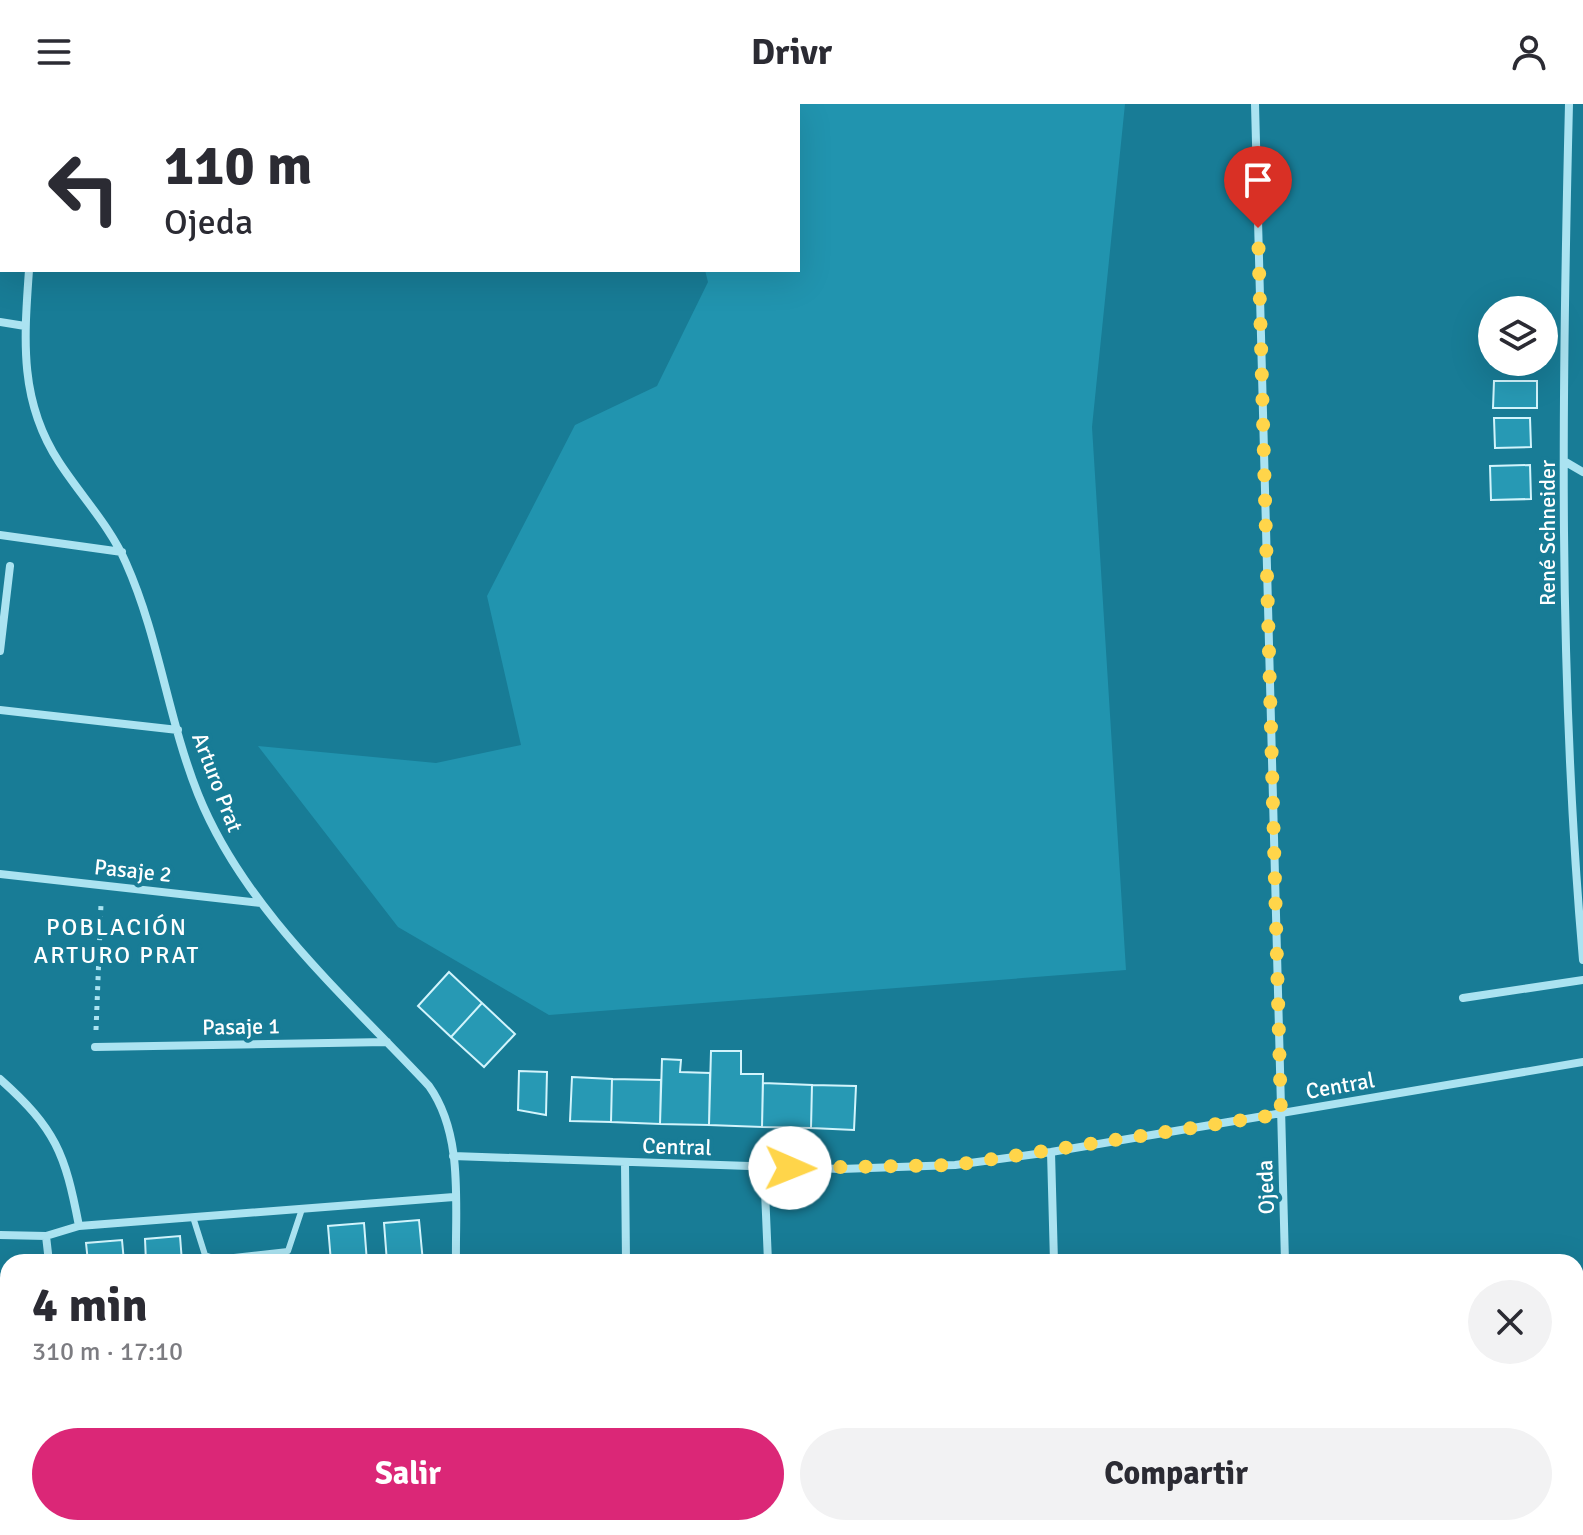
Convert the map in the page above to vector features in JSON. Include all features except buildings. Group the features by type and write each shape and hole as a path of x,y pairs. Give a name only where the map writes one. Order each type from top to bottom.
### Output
{"street":[{"name":"Ojeda","path":"1255,104 1285,1254"},
{"name":"René Schneider","path":"1569,104 1564,461 1569,748 1583,960"},
{"name":"Arturo Prat","path":"29,272 25,326 27,387 41,431 122,552 139,591 178,730 212,824 261,903 429,1086 442,1107 453,1156 456,1254"},
{"path":"0,322 25,326"},
{"path":"1564,461 1583,472"},
{"path":"0,535 122,552"},
{"path":"0,651 10,566"},
{"path":"0,710 178,730"},
{"name":"Pasaje 2","path":"0,874 261,903"},
{"path":"1463,998 1583,980"},
{"name":"Pasaje 1","path":"95,1047 387,1042"},
{"name":"Central","path":"453,1156 764,1167 921,1167 1051,1152 1583,1062"},
{"path":"0,1079 36,1114 59,1145 79,1226"},
{"path":"1051,1152 1054,1254"},
{"name":"Central","path":"625,1163 626,1254"},
{"path":"764,1167 768,1254"},
{"path":"0,1235 46,1236 79,1226 454,1197"},
{"path":"46,1236 48,1254"}],"lane":[{"path":"263,1254 288,1251 302,1209"},
{"path":"193,1217 205,1254"}],"path":[{"path":"95,1047 101,885"}],"shaded area":[{"path":"800,104 1125,104 1092,427 1126,970 549,1015 398,927 258,746 436,763 521,745 487,596 575,425 657,386 708,282 706,272 800,272"}],"district":[{"name":"POBLACIÓN ARTURO PRAT","path":"117,941"}],"route":[{"path":"790,1168 887,1169 955,1165 1281,1114 1258,228"}]}
